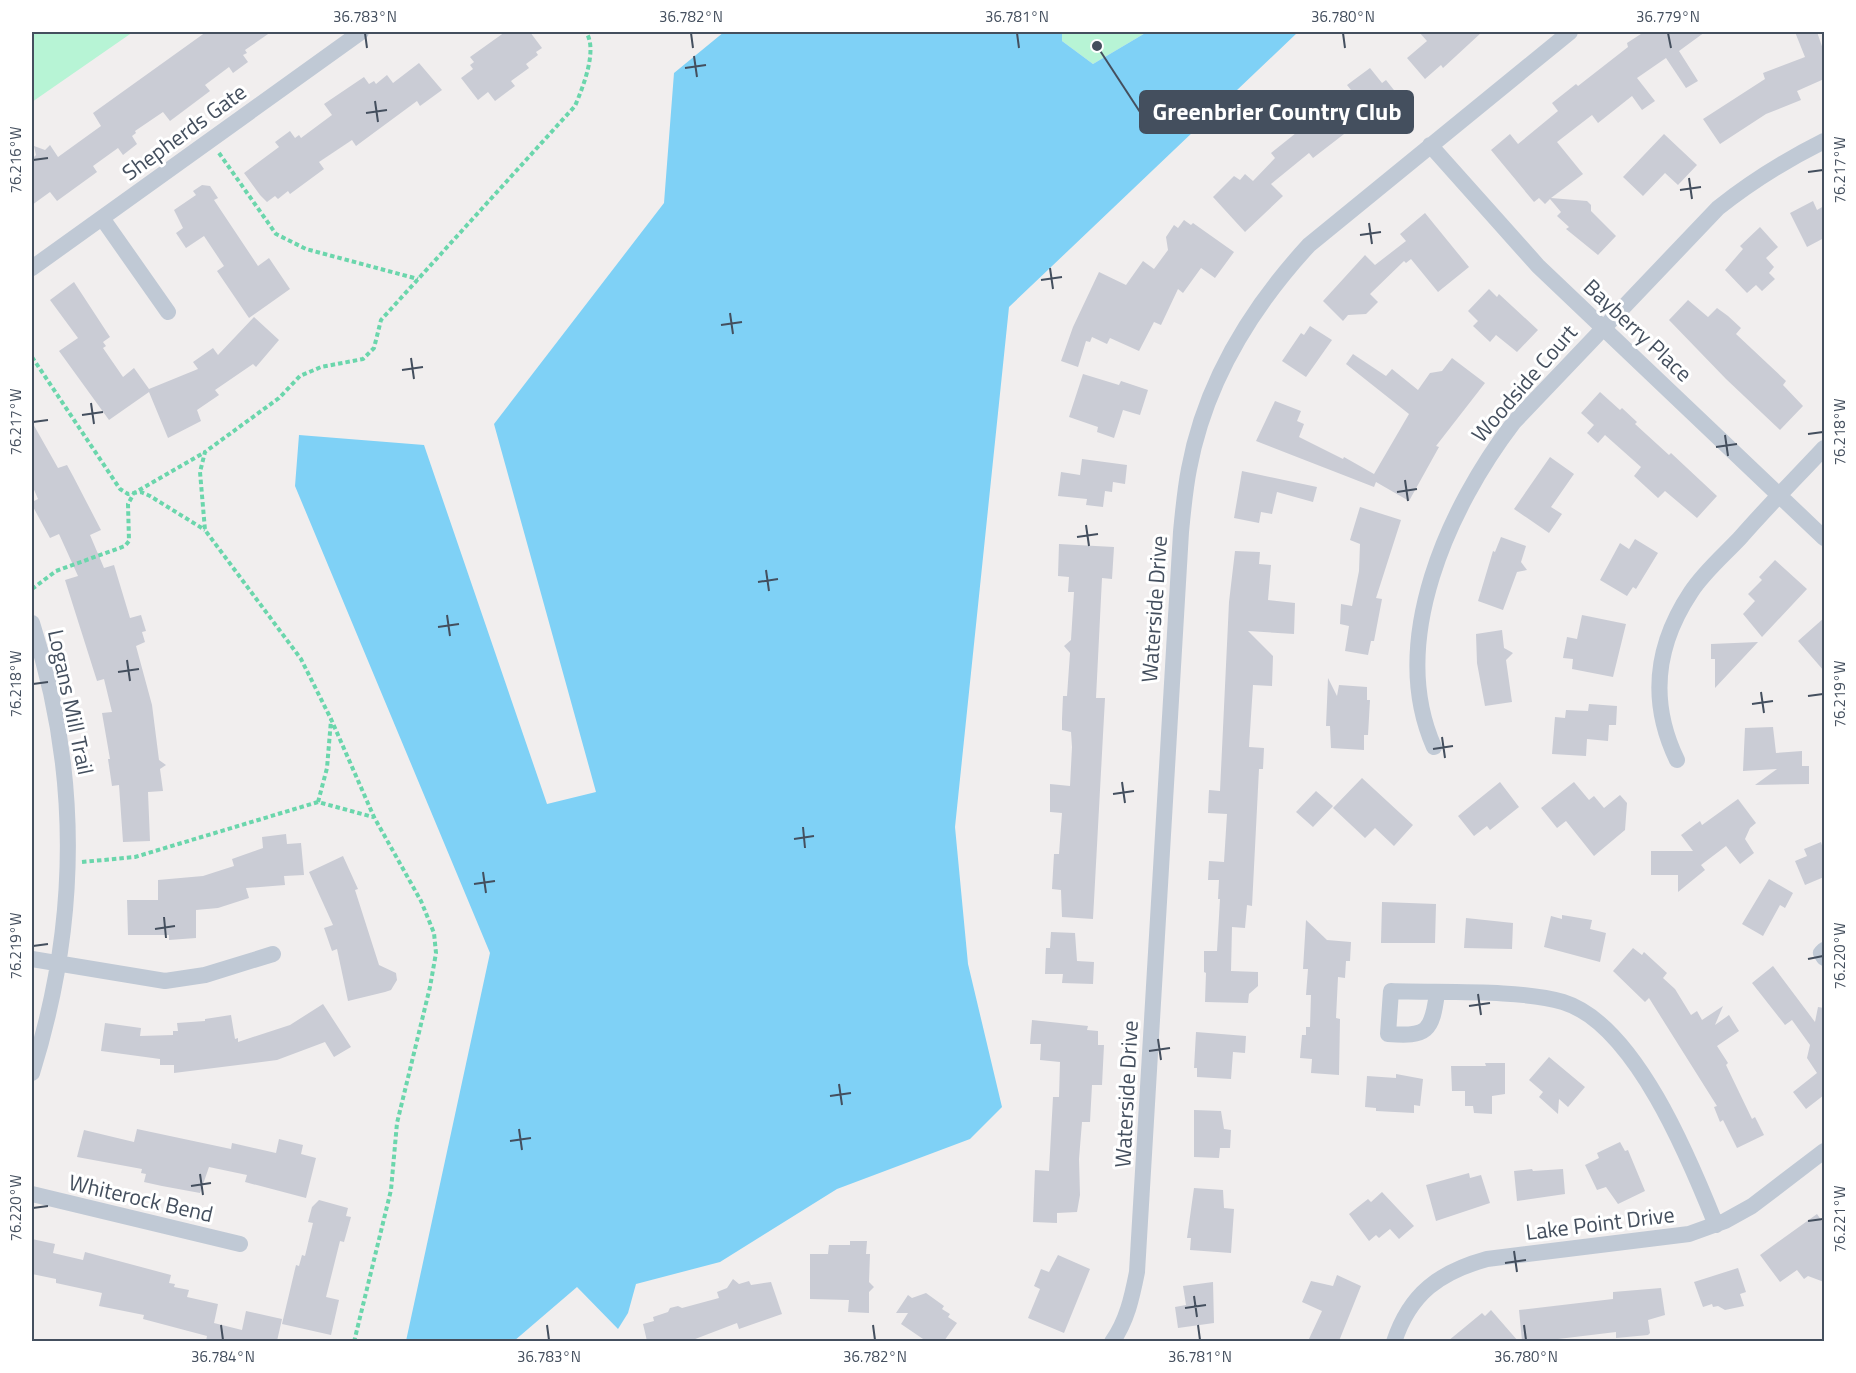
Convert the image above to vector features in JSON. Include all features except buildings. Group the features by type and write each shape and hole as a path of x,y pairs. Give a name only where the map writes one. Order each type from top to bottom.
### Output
{"street":[{"name":"Shepherds Gate","path":"32,268 361,32"},
{"name":"Waterside Drive","path":"1112,1341 1119,1332 1132,1299 1137,1272 1181,532 1189,469 1196,439 1220,373 1243,330 1284,272 1341,217 1570,32"},
{"name":"Woodside Court","path":"1434,747 1420,704 1418,649 1425,606 1450,528 1494,448 1514,422 1718,208 1749,183 1782,162 1824,141"},
{"name":"Bayberry Place","path":"1430,145 1538,266 1824,538"},
{"path":"102,218 168,312"},
{"path":"1677,760 1662,724 1659,698 1665,645 1674,621 1691,591 1824,448"},
{"name":"Logans Mill Trail","path":"32,623 49,684 63,756 70,863 58,964 46,1027 32,1073"},
{"path":"1824,950 1821,953 1824,958"},
{"path":"32,959 165,981 205,975 273,954"},
{"path":"1437,993 1545,998 1582,1010 1608,1029 1676,1130 1716,1225"},
{"name":"Lake Point Drive","path":"1394,1341 1399,1326 1418,1297 1435,1281 1460,1266 1488,1259 1689,1234 1716,1225 1752,1206 1824,1151"},
{"name":"Whiterock Bend","path":"32,1194 240,1244"}],"path":[{"path":"32,589 56,571 125,546 129,541 128,504 134,493 205,452 279,398 300,376 321,367 363,359 374,348 381,320 575,106 588,74 590,37 586,32"},
{"path":"211,140 276,234 306,249 418,279"},
{"path":"32,357 120,489 128,494 141,492 150,496 205,530 301,659 332,719 374,817 421,901 434,933 436,953 414,1062 397,1123 390,1190 354,1341"},
{"path":"205,452 200,472 205,530"},
{"path":"318,802 327,768 332,719"},
{"path":"70,863 135,857 318,802 374,817"}],"green space":[{"path":"32,32 133,32 32,102"},
{"path":"1062,32 1147,32 1093,64 1062,41"}],"water":[{"path":"724,32 1062,32 1062,41 1093,64 1147,32 1298,32 1009,307 955,827 968,964 1002,1107 970,1139 837,1189 720,1262 636,1284 628,1313 618,1329 577,1287 514,1341 406,1341 490,953 295,486 299,435 424,445 547,804 596,792 494,424 664,203 674,73"}],"place":[{"name":"Greenbrier Country Club","path":"1097,46"}]}
